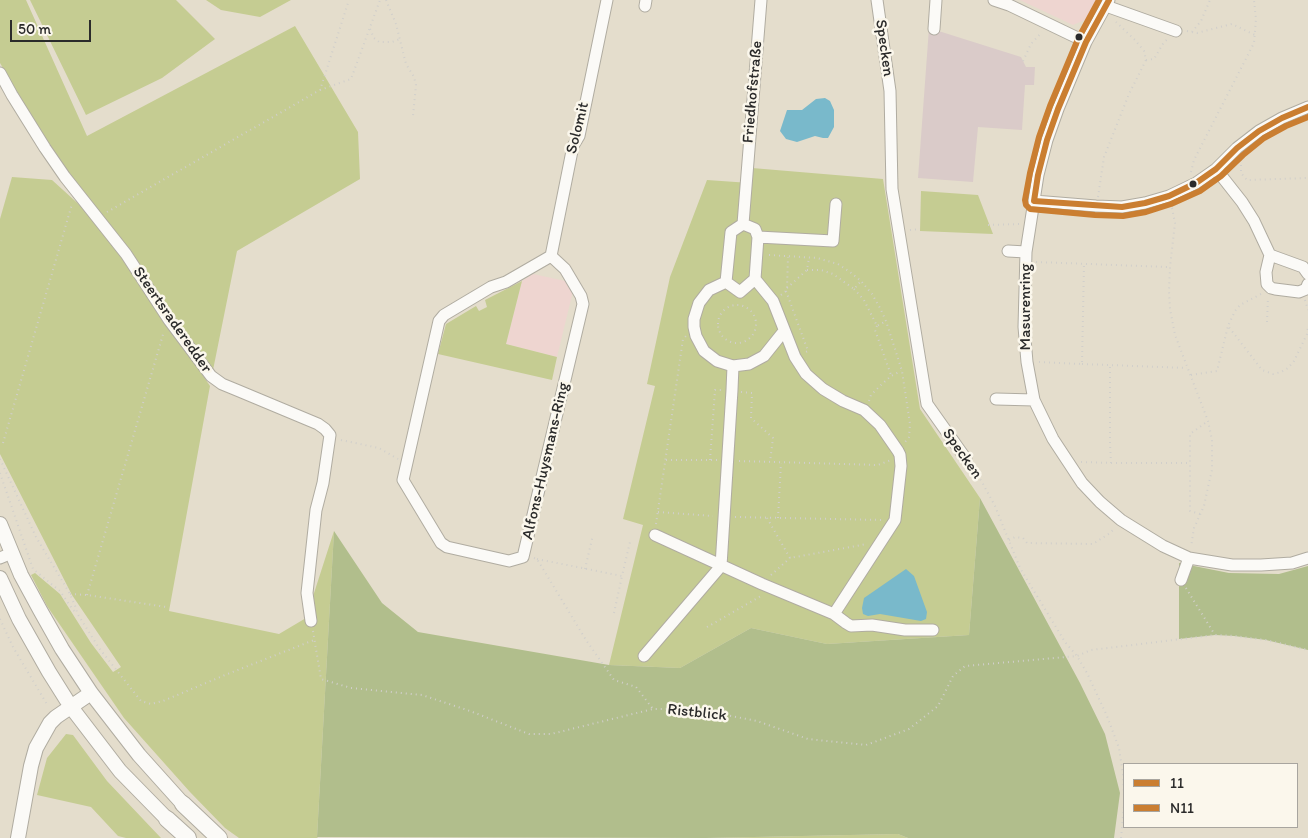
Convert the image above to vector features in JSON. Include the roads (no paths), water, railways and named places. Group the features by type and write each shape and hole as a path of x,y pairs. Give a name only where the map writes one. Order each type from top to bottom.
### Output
{"highway":[{"path":"183,804 219,838"},
{"path":"167,818 188,838"}],"main road":[{"path":"0,524 6,555 21,575 62,649 91,693 139,756 183,804"},
{"path":"0,578 19,619 71,707 120,771 167,818"},
{"path":"18,838 36,748 50,723 56,717 91,693"}],"street":[{"name":"Solomit","path":"551,256 573,146 579,136 607,0"},
{"name":"Friedhofstraße","path":"743,224 761,0"},
{"name":"Specken","path":"877,0 890,91 892,189 927,404 966,459"},
{"path":"934,28 936,0"},
{"path":"994,0 1009,5 1086,42"},
{"path":"1106,5 1176,31"},
{"name":"Masurenring","path":"1106,5 1086,42 1058,109 1047,140 1038,175 1026,257 1024,327 1027,362 1034,400 1053,440 1082,483 1121,520 1163,546 1189,558 1232,565 1292,563 1308,558"},
{"name":"Steertsraderedder","path":"0,73 45,148 65,177 126,254 169,320 211,376 239,392 318,424 330,435 323,483 316,510 307,593 311,621"},
{"path":"1034,200 1122,207 1146,203 1169,196 1196,183 1216,169 1236,148 1259,131 1282,118 1308,107"},
{"path":"1216,169 1242,202 1254,221 1270,255 1266,272 1270,293 1299,292 1306,289 1308,284"},
{"path":"758,237 833,241 836,204"},
{"path":"726,282 731,232 743,224 755,230 758,237 755,279 773,301 795,357 806,374 823,389 864,410 880,425 899,453 901,466 895,520 834,614"},
{"path":"1008,251 1026,257"},
{"path":"1270,255 1303,267 1308,274"},
{"name":"Alfons-Huysmans-Ring","path":"551,256 565,269 581,296 583,304 523,557 509,560 447,547 441,543 403,480 439,321 444,315 492,287 506,282 551,256"},
{"path":"739,304 740,292 755,279"},
{"path":"726,282 740,292"},
{"path":"726,282 709,290 698,303 694,327 696,336 704,351 717,361 733,366 749,364 764,356 784,331"},
{"path":"644,656 721,566 733,366"},
{"path":"996,399 1034,400"},
{"path":"655,535 721,566 834,614 851,626 872,625 905,630 933,630"},
{"path":"1181,580 1189,558"}],"water":[{"path":"825,98 830,101 834,110 834,127 828,138 815,136 797,142 786,139 780,131 787,110 802,110 816,99"},
{"path":"906,569 914,576 927,612 926,619 921,621 880,614 868,616 863,614 864,598"}]}
